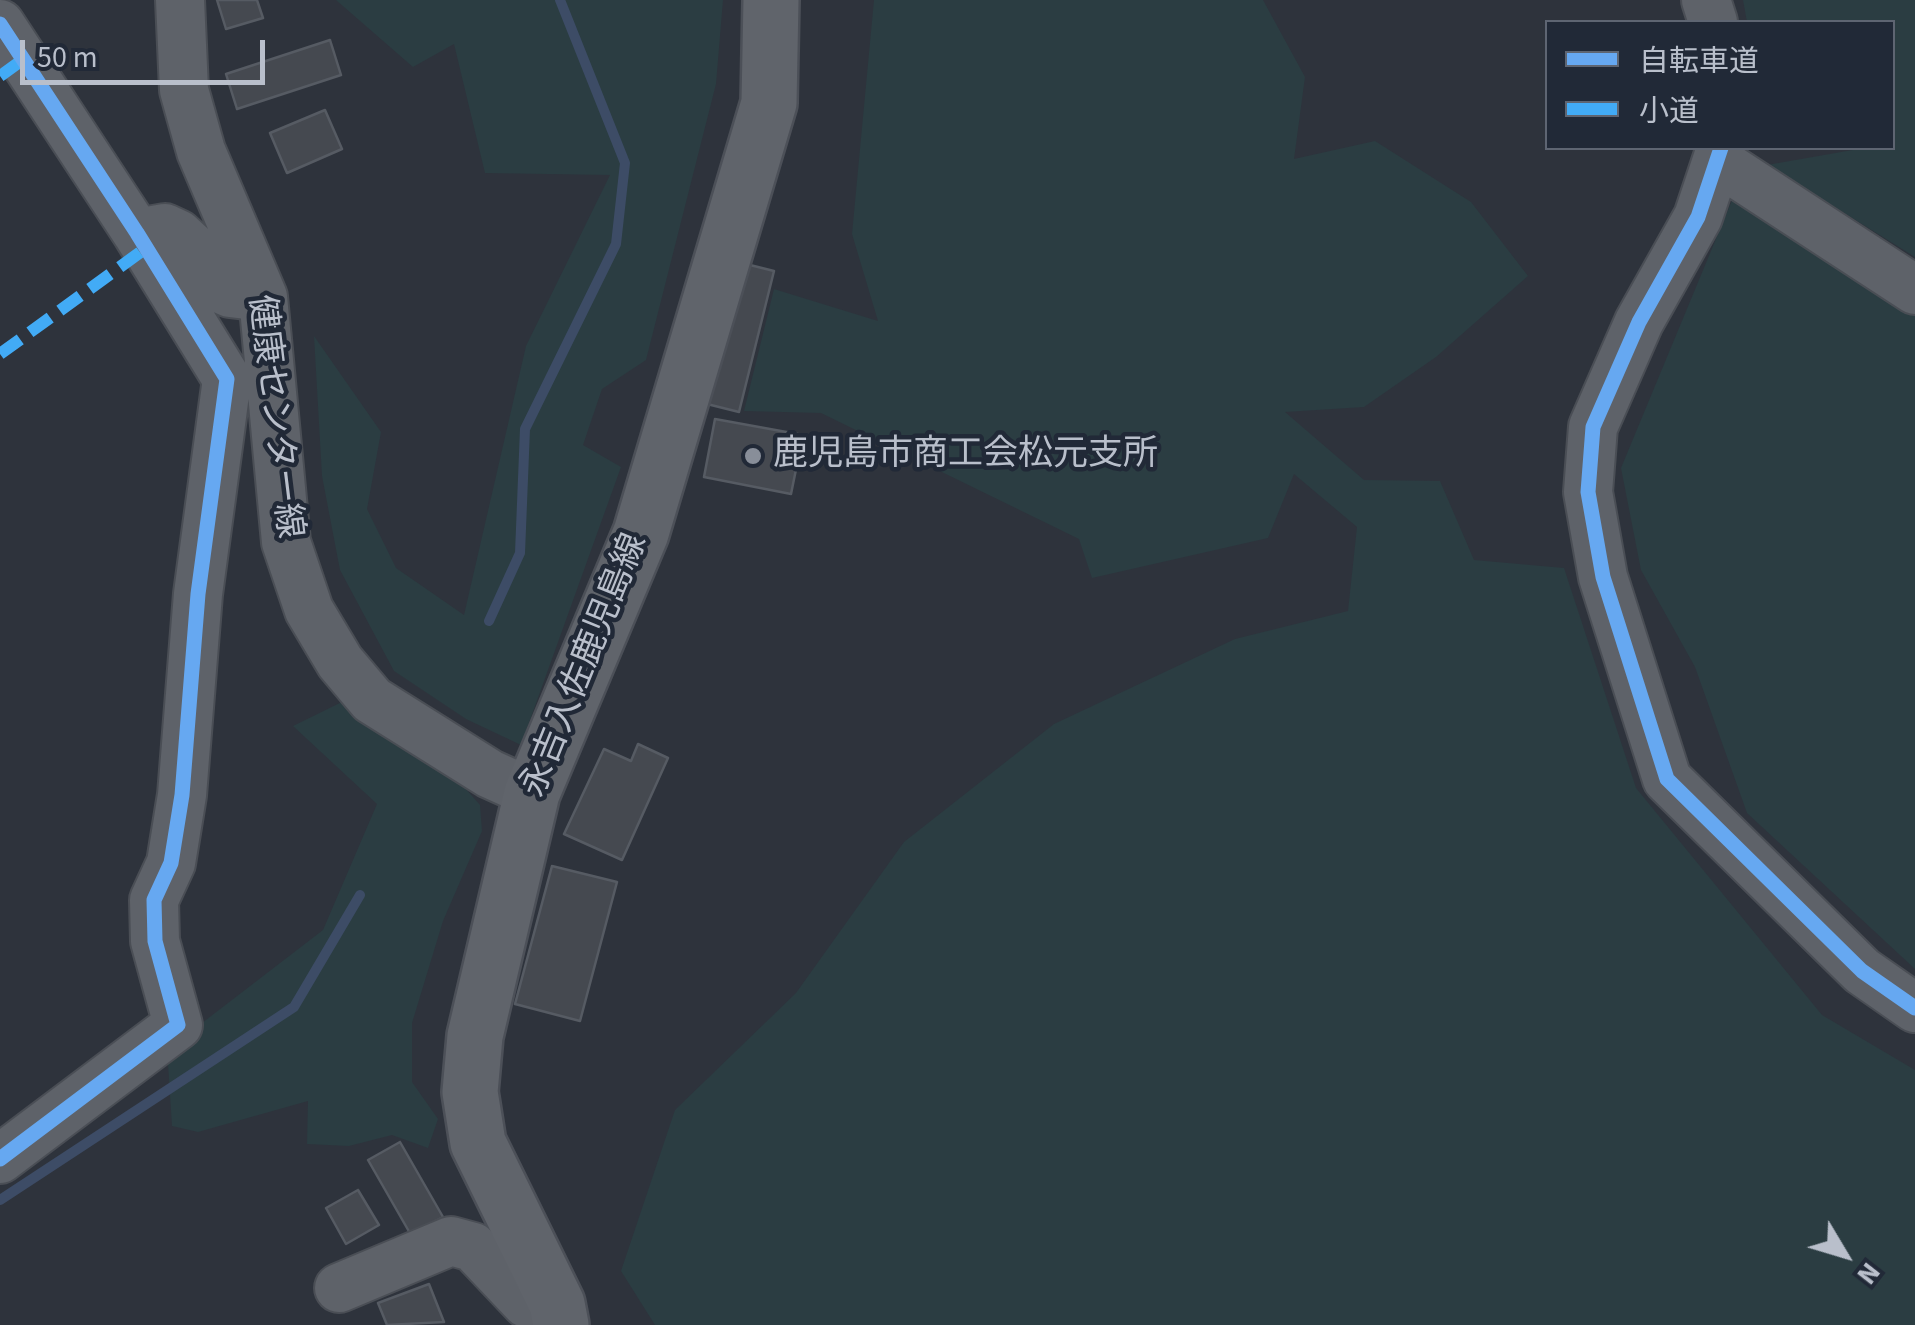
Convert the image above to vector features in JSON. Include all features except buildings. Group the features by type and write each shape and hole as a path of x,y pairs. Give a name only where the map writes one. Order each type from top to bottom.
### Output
{"main road":[{"name":"永吉入佐鹿児島線","path":"559,1315 478,1144 470,1092 476,1036 532,793 640,533 769,103 770,0"}],"street":[{"name":"健康センター線","path":"180,0 184,90 201,152 263,297 286,542 309,610 340,662 372,700 490,774 532,793"},
{"path":"0,24 137,233 226,380 198,594 182,795 171,864 154,900 155,942 178,1025 0,1159"},
{"path":"1915,290 1720,155 1698,217 1639,322 1593,427 1588,492 1604,577 1668,779 1862,971 1915,1008"},
{"path":"137,233 165,228 178,234 190,246 212,286 230,294 263,297"},
{"path":"338,1288 451,1241 473,1246 526,1303 559,1315"}],"shaded area":[{"path":"336,0 723,0 716,84 646,360 602,389 583,445 621,467 521,745 466,719 394,671 340,570 322,476 314,336 381,432 367,509 396,568 464,615 526,346 610,175 485,173 454,44 413,67"},
{"path":"874,0 1263,0 1305,77 1294,159 1375,141 1471,202 1528,276 1436,357 1364,407 1285,412 1364,480 1440,481 1474,560 1564,568 1636,788 1822,1015 1915,1070 1915,1325 655,1325 621,1271 675,1110 796,993 904,842 1054,724 1235,639 1348,611 1357,527 1294,474 1268,538 1092,578 1079,539 821,413 744,411 774,289 878,321 852,234"},
{"path":"1743,0 1915,0 1915,257 1767,165 1853,150 1895,150 1895,20 1747,20"},
{"path":"1735,193 1915,307 1915,969 1747,813 1695,667 1641,570 1621,468"},
{"path":"348,699 465,788 480,805 482,831 443,921 412,1023 412,1082 438,1119 428,1148 392,1135 349,1146 307,1144 308,1101 198,1132 172,1126 168,1064 202,1023 323,930 377,804 293,726"}],"waterway":[{"path":"489,621 520,553 525,429 616,244 625,163 560,0"},
{"path":"0,1200 294,1007 360,895"}],"marked path":[{"path":"0,76 21,61"},
{"path":"0,354 146,248"}],"cycle path":[{"path":"0,24 227,379 198,594 182,795 171,863 154,900 155,941 178,1025 0,1159"},
{"path":"1720,150 1698,217 1639,322 1593,427 1588,492 1603,577 1667,779 1862,971 1915,1008"}],"place":[{"name":"鹿児島市商工会松元支所","path":"753,456"}]}
